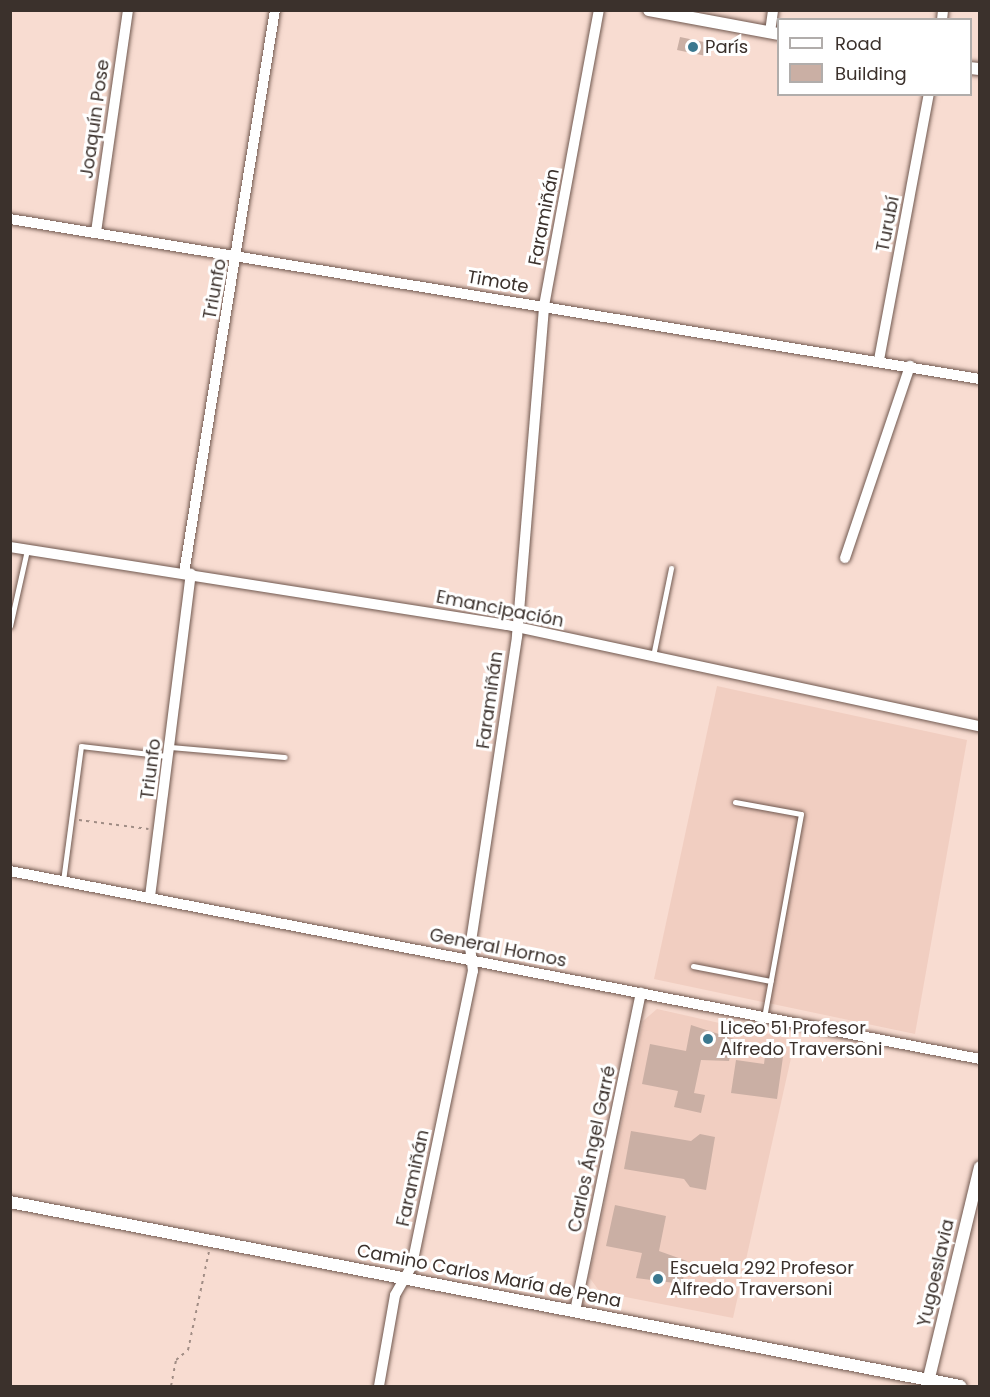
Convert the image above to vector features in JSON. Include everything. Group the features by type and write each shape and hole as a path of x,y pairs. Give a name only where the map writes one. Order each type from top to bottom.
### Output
{"street":[{"name":"Joaquín Pose","path":"96,232 128,10"},
{"name":"Triunfo","path":"150,897 170,752 187,574 275,10"},
{"name":"Faramiñán","path":"380,1386 395,1295 412,1265 473,960 470,948 516,627 544,306 599,10"},
{"path":"649,10 774,33 773,10"},
{"name":"Turubí","path":"879,360 929,96"},
{"name":"Timote","path":"10,219 879,360 980,379"},
{"path":"845,558 910,366"},
{"name":"Emancipación","path":"10,547 516,627 980,726"},
{"name":"General Hornos","path":"10,872 150,897 980,1059"},
{"name":"Carlos Ángel Garré","path":"575,1311 641,993"},
{"name":"Yugoeslavia","path":"928,1383 980,1167"},
{"name":"Camino Carlos María de Pena","path":"10,1202 575,1311 928,1383 960,1386"}],"lane":[{"path":"10,626 27,550"},
{"path":"652,656 671,567"},
{"path":"63,881 81,747 285,757"},
{"path":"735,802 801,813 764,1017"},
{"path":"693,966 771,981"}],"path":[{"path":"72,819 160,830"},
{"path":"171,1386 176,1360 188,1350 211,1241"}],"shaded area":[{"path":"717,686 967,740 915,1034 654,979"},
{"path":"657,1009 795,1040 733,1318 600,1292 589,1277 643,1021"}],"building":[{"name":"París","path":"680,37 709,43 706,56 677,50"},
{"path":"691,1025 734,1039 729,1061 701,1060 694,1093 705,1095 701,1113 674,1107 678,1091 642,1084 650,1044 686,1051"},
{"path":"766,1048 784,1050 777,1099 731,1093 736,1060 764,1064"},
{"path":"631,1131 691,1141 700,1134 715,1137 706,1190 690,1187 684,1179 624,1169"},
{"path":"615,1205 666,1216 659,1251 687,1261 682,1284 636,1278 642,1253 606,1246"}],"place":[{"name":"París","path":"693,47"},
{"name":"Liceo 51 Profesor Alfredo Traversoni","path":"708,1039"},
{"name":"Escuela 292 Profesor Alfredo Traversoni","path":"658,1279"}]}
